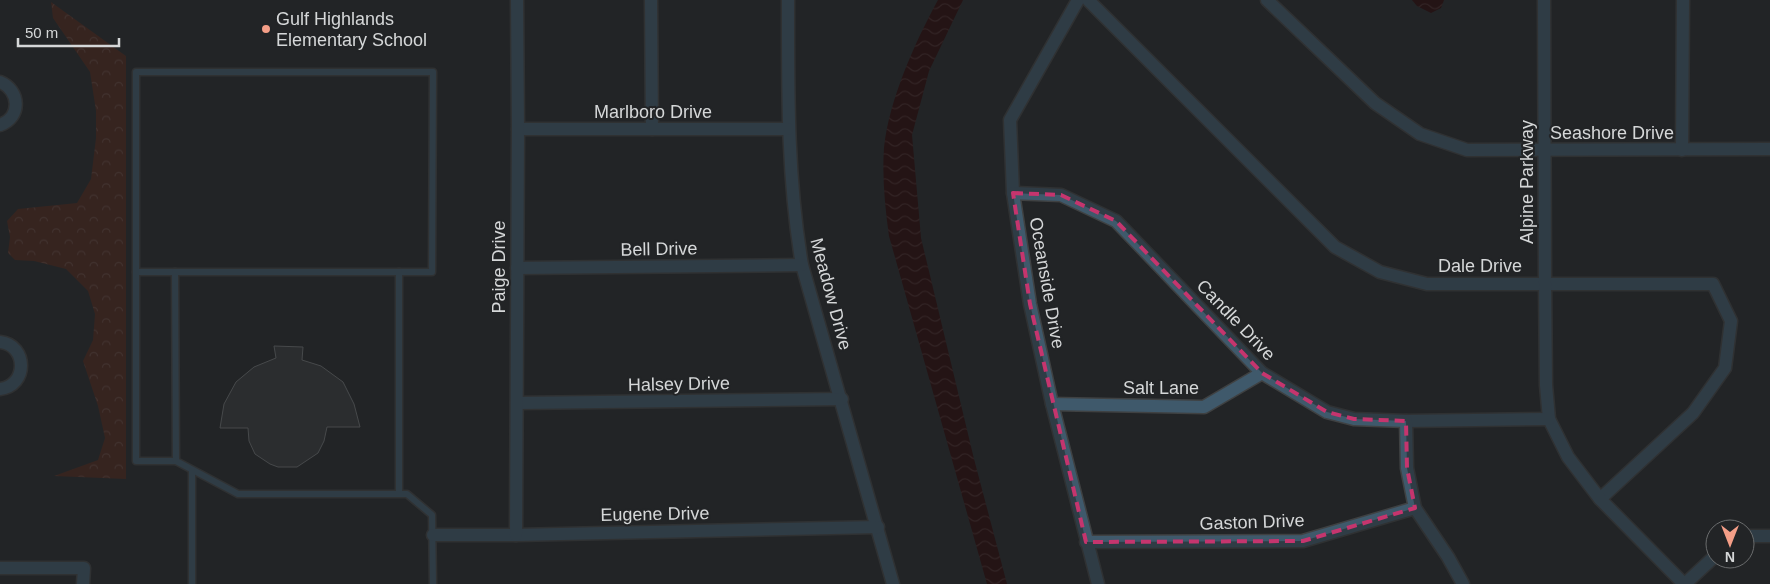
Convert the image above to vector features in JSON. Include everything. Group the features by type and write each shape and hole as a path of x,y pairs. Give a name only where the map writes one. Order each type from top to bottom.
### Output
{"street":[{"name":"Paige Drive","path":"516,535 517,0"},
{"path":"651,0 652,129"},
{"name":"Oceanside Drive","path":"1078,0 1010,120 1013,193 1030,304 1052,404 1098,584"},
{"name":"Dale Drive","path":"1088,0 1334,247 1380,272 1427,284 1713,284 1731,320 1726,368 1693,413 1600,499"},
{"name":"Seashore Drive","path":"1267,0 1375,103 1420,134 1467,150 1770,149"},
{"name":"Alpine Parkway","path":"1544,0 1544,283 1546,385 1549,419 1568,457 1600,499 1684,584"},
{"path":"1682,150 1683,0"},
{"name":"Meadow Drive","path":"790,1 788,129 795,224 802,265 842,399 893,584"},
{"path":"0,82 11,89 16,102 13,115 8,121 0,125"},
{"name":"Marlboro Drive","path":"518,129 788,129"},
{"name":"Candle Drive","path":"1013,193 1061,195 1116,221 1262,374 1327,412 1354,419 1406,421 1549,419"},
{"name":"Bell Drive","path":"517,268 802,265"},
{"path":"0,342 11,346 17,351 22,365 17,380 12,385 0,389"},
{"name":"Salt Lane","path":"1052,404 1204,408 1262,374"},
{"name":"Halsey Drive","path":"517,403 842,399"},
{"path":"1406,421 1407,468 1415,508 1448,556 1463,584"},
{"name":"Gaston Drive","path":"1086,542 1303,540 1415,508"},
{"name":"Eugene Drive","path":"433,535 878,527"},
{"path":"1755,536 1770,536"},
{"path":"1684,584 1705,565"},
{"path":"0,568 84,568 83,584"}],"lane":[{"path":"136,272 432,272 433,72 136,72 136,272 136,461 176,461 238,494 408,494 432,515 433,584"},
{"path":"175,272 176,461"},
{"path":"399,272 399,494"},
{"path":"192,470 192,584"}],"highlighted area":[{"path":"1013,193 1061,195 1116,221 1262,373 1327,412 1354,419 1406,421 1407,468 1415,508 1303,541 1086,542 1030,304"}],"green space":[{"path":"51,2 126,56 126,479 54,476 98,460 105,438 98,406 83,361 93,340 95,314 88,291 66,269 34,261 15,260 8,253 10,237 7,221 18,209 77,203 91,179 96,138 96,111 90,72 53,18"}],"water":[{"path":"938,0 963,0 929,71 912,135 921,238 974,459 1007,584 987,584 889,236 886,214 883,159 891,111 912,53"},
{"path":"1412,0 1444,0 1441,8 1431,13 1417,6"}],"building":[{"path":"274,346 303,347 302,360 321,366 343,382 354,404 360,427 327,427 324,441 318,453 297,467 278,467 255,454 249,441 248,428 220,428 224,404 236,382 254,367 276,358"}],"place":[{"name":"Gulf Highlands Elementary School","path":"266,29"}]}
